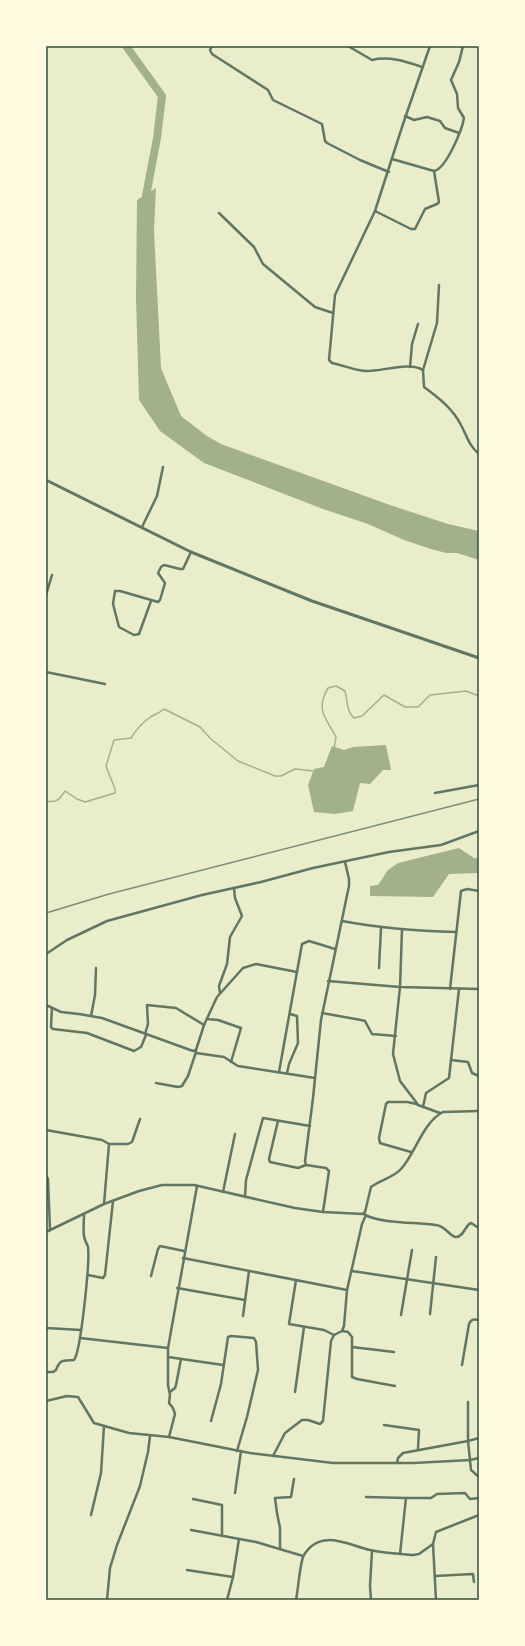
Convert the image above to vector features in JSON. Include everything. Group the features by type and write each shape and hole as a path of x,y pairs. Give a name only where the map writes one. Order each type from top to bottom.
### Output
{"street":[{"path":"212,46 210,50 212,54 268,90 273,100 322,124 327,143 360,160 389,172"},
{"path":"348,46 372,60 379,57 400,60 422,67"},
{"path":"423,370 420,368 400,367 379,371 364,371 332,362 329,360 329,357 335,295 375,211 389,172 405,116 430,46"},
{"path":"392,159 434,171 442,166 459,133 464,115 458,108 458,94 451,80 459,62 463,46"},
{"path":"405,116 414,120 427,117 440,121 445,128 459,133"},
{"path":"375,211 411,230 415,229 425,209 438,204 439,202 434,171"},
{"path":"219,213 254,246 263,264 315,307 333,313"},
{"path":"439,285 437,323 423,370 424,388 445,403 461,424 471,447 479,454"},
{"path":"410,367 412,344 418,324"},
{"path":"141,528 157,496 163,467"},
{"path":"46,480 191,552 312,601 479,658"},
{"path":"151,601 139,634 134,635 119,627 113,604 114,591 120,591 158,602 162,595 165,583 158,573 161,567 164,565 180,570 183,569 191,552"},
{"path":"46,595 52,575"},
{"path":"46,672 105,684"},
{"path":"435,793 479,785"},
{"path":"46,954 67,940 107,921 202,895 313,868 389,852 441,845 479,831"},
{"path":"306,1165 322,1013 338,933 342,921 349,879 345,862"},
{"path":"220,994 220,986 227,964 230,937 242,916 235,898 234,888"},
{"path":"450,989 461,892 467,889 479,890"},
{"path":"342,921 381,928 456,932"},
{"path":"379,968 381,928"},
{"path":"402,930 400,987 393,1054 398,1076 418,1105"},
{"path":"279,1072 300,948 304,942 309,941 335,949"},
{"path":"156,1083 178,1087 182,1086 188,1076 207,1019 220,994 243,968 260,964 297,972"},
{"path":"90,1016 95,995 96,968"},
{"path":"328,981 400,987 479,989"},
{"path":"423,1107 426,1093 449,1078 459,989"},
{"path":"46,1005 61,1012 102,1018 188,1051 196,1051 224,1057 238,1066 315,1078"},
{"path":"52,1008 51,1027 53,1029 87,1033 134,1051 141,1047 146,1035 148,1024 147,1005 176,1008 204,1025"},
{"path":"322,1013 365,1021 370,1031 375,1035 396,1036"},
{"path":"287,1074 289,1064 298,1043 297,1016 290,1014"},
{"path":"207,1019 218,1020 241,1028 231,1062"},
{"path":"451,1060 468,1062 470,1064 472,1074 479,1076"},
{"path":"411,1152 380,1143 379,1138 388,1102 407,1102 441,1113 479,1111"},
{"path":"342,1331 347,1290 371,1187 397,1173 402,1168 421,1136 441,1113"},
{"path":"245,1197 246,1180 264,1118 278,1122 310,1126"},
{"path":"46,1130 102,1140 109,1144 128,1144 134,1139 140,1119"},
{"path":"278,1122 269,1159 270,1162 298,1168 306,1165 326,1168 329,1171 323,1212"},
{"path":"223,1192 235,1134"},
{"path":"104,1204 109,1144"},
{"path":"46,1175 48,1179 50,1230"},
{"path":"46,1232 104,1204 139,1191 162,1186 197,1186 295,1208 323,1212 364,1214 371,1218 442,1226 453,1236 457,1237 460,1236 471,1223 479,1228"},
{"path":"169,1437 175,1414 174,1408 169,1403 168,1348 177,1288 197,1186"},
{"path":"88,1275 103,1278 105,1275 113,1201"},
{"path":"46,1372 53,1372 56,1370 61,1361 74,1360 76,1357 80,1338 88,1275 88,1247 84,1236 84,1214"},
{"path":"151,1276 160,1246 184,1251"},
{"path":"401,1314 412,1250"},
{"path":"430,1314 436,1257"},
{"path":"183,1258 347,1290"},
{"path":"243,1316 249,1271"},
{"path":"352,1271 479,1290"},
{"path":"296,1280 289,1324 324,1330 334,1335"},
{"path":"177,1288 245,1300"},
{"path":"462,1365 468,1324 474,1320 479,1320"},
{"path":"295,1392 304,1327"},
{"path":"46,1328 81,1330"},
{"path":"273,1456 285,1433 302,1420 308,1420 320,1424 323,1421 331,1341 334,1335 342,1331 351,1334 352,1376 357,1379 395,1386"},
{"path":"211,1421 221,1384 228,1337 254,1338 258,1370 237,1451"},
{"path":"80,1338 168,1348"},
{"path":"352,1347 394,1352"},
{"path":"168,1356 223,1365"},
{"path":"170,1392 176,1385 181,1359"},
{"path":"46,1400 68,1396 78,1397 91,1420 104,1426 150,1436 169,1437 237,1451 273,1456 333,1463 397,1463 470,1460 479,1458"},
{"path":"468,1402 468,1440 470,1460 472,1470 479,1477"},
{"path":"384,1425 420,1430 418,1450"},
{"path":"91,1515 101,1473 104,1426"},
{"path":"107,1600 110,1568 117,1545 140,1486 150,1436"},
{"path":"397,1463 400,1455 479,1438"},
{"path":"235,1493 241,1451"},
{"path":"280,1549 280,1528 276,1513 276,1498 291,1497 294,1479"},
{"path":"366,1497 431,1498 437,1494 466,1494 470,1499 479,1498"},
{"path":"400,1554 406,1498"},
{"path":"192,1499 222,1505 222,1536"},
{"path":"436,1600 432,1544 437,1531 479,1515"},
{"path":"191,1530 256,1542 303,1556"},
{"path":"227,1600 233,1577 239,1539"},
{"path":"296,1600 303,1556 313,1544 330,1540 372,1551 400,1554 419,1554 432,1544"},
{"path":"371,1600 370,1586 372,1551"},
{"path":"187,1570 233,1577"},
{"path":"435,1576 473,1574 474,1582"}],"shaded area":[{"path":"156,188 154,231 161,368 181,416 207,436 221,444 390,505 448,524 479,531 479,560 457,553 446,553 431,549 404,540 368,524 323,509 204,463 160,431 139,400 136,298 137,200"},
{"path":"386,745 391,770 383,770 370,784 360,783 353,811 335,814 314,812 308,785 314,769 324,767 332,746 344,750 353,747"},
{"path":"459,848 474,858 479,858 479,873 449,874 433,897 370,896 370,886 378,885 388,870 398,863"}],"waterway":[{"path":"126,46 162,96 157,138 146,196 146,204"},
{"path":"334,749 336,737 323,714 322,708 322,702 328,688 336,686 345,691 348,709 354,718 362,716 384,695 405,707 418,707 430,695 466,691 479,696"},
{"path":"46,801 53,802 57,800 65,791 77,799 85,802 115,793 115,789 106,766 114,740 131,738 144,722 164,709 200,727 211,739 238,761 275,776 281,776 295,769 314,771"}],"railway":[{"path":"46,913 109,894 479,799"}]}
